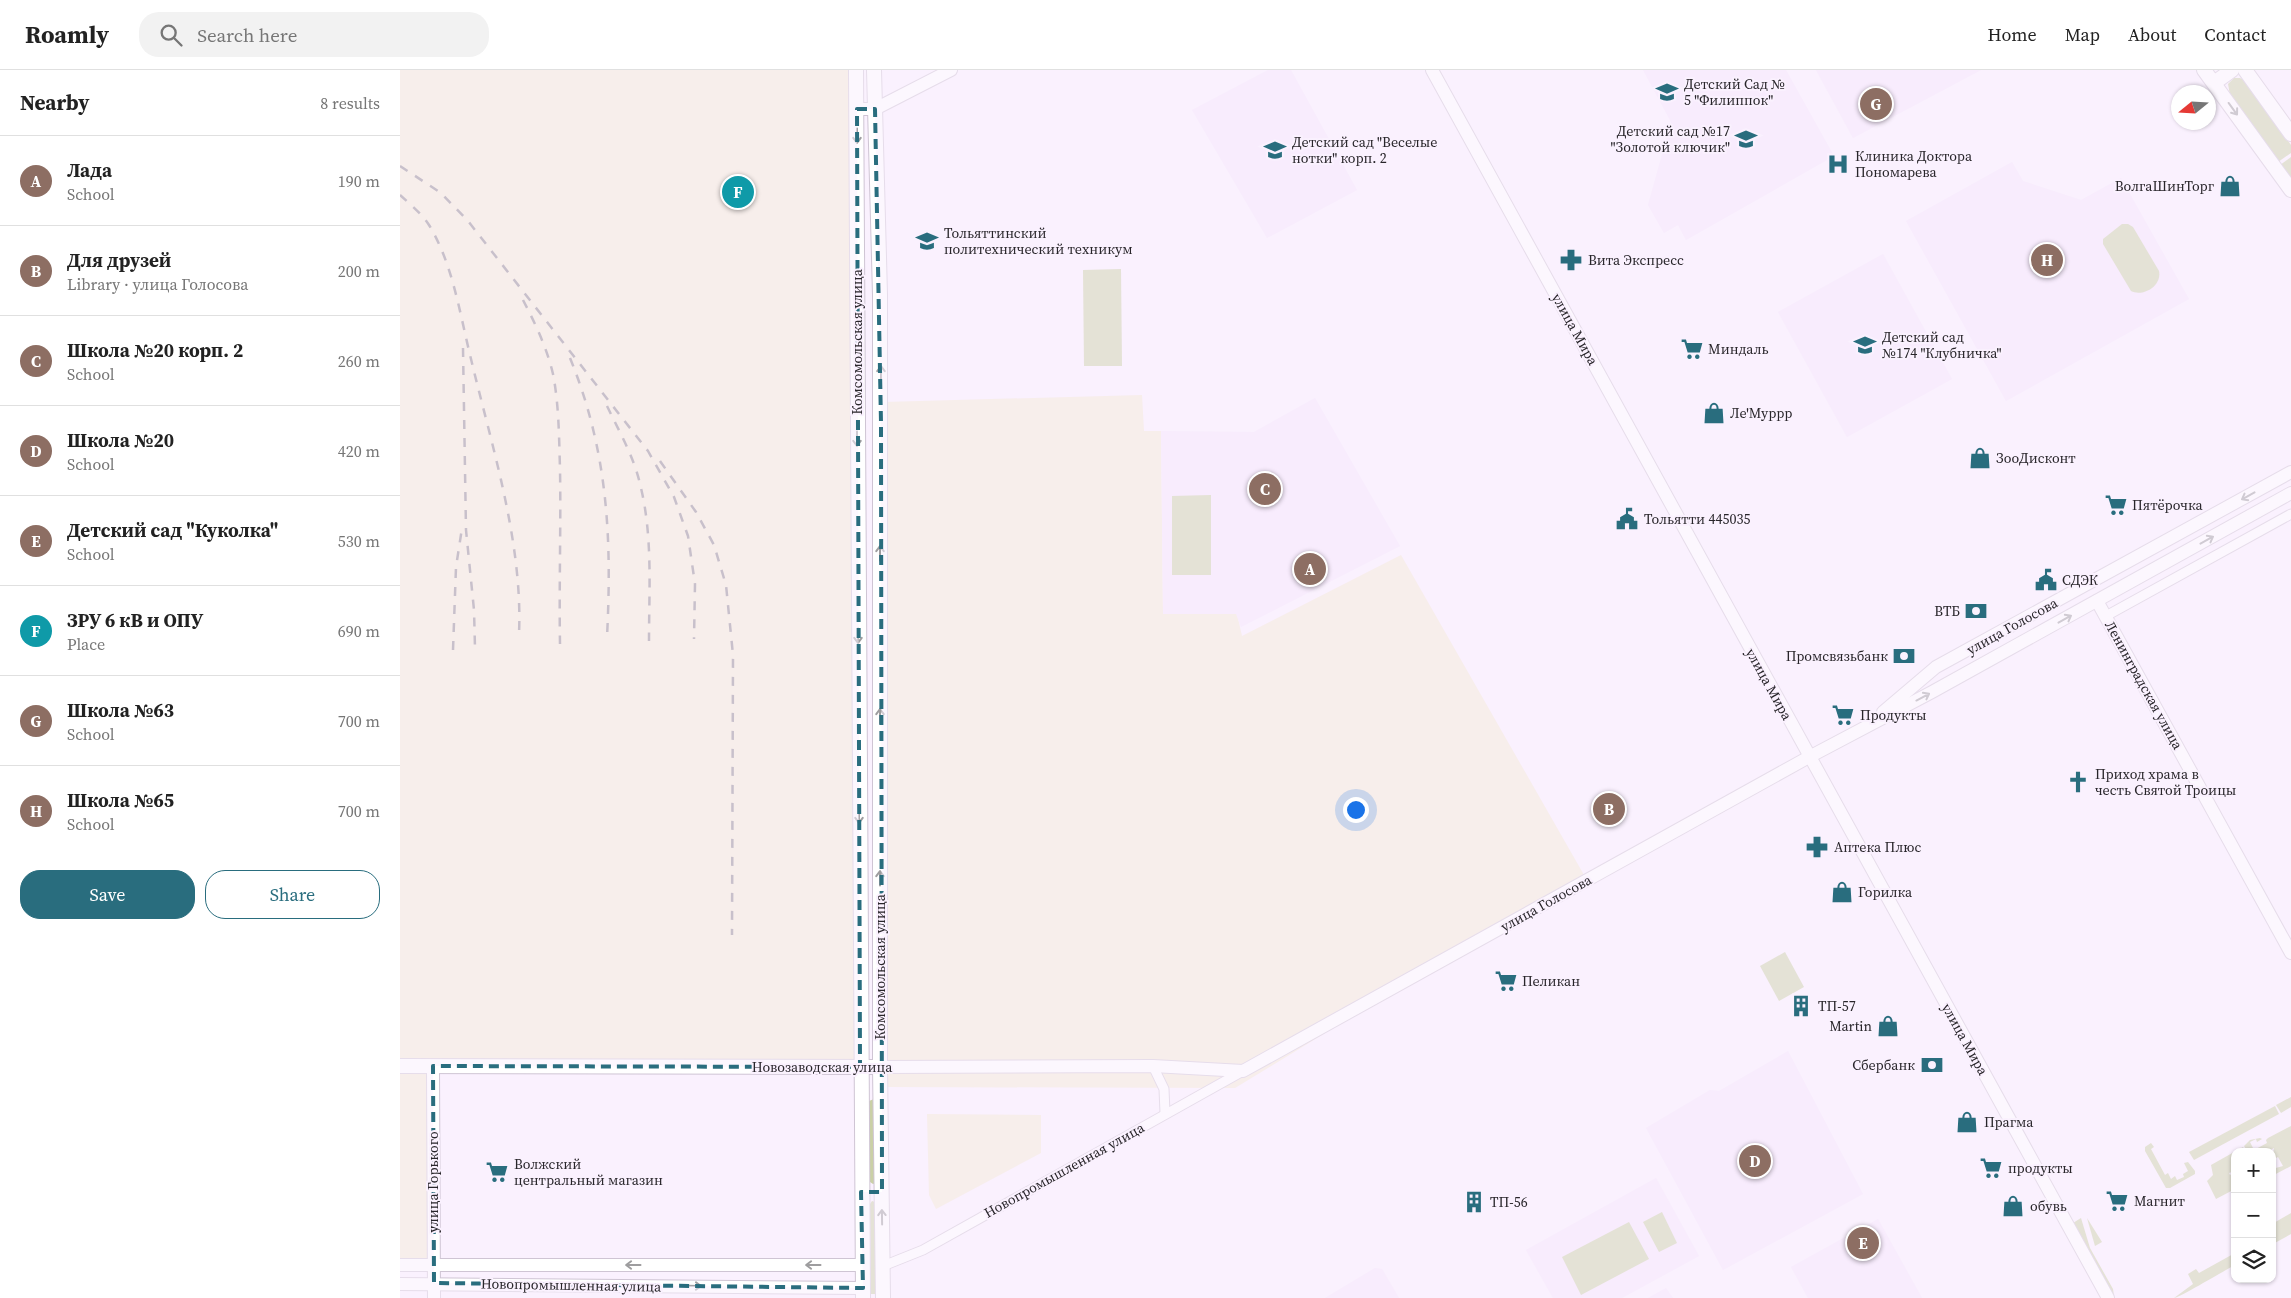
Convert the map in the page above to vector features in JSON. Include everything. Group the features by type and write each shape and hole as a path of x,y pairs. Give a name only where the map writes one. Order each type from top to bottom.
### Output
{"main road":[{"name":"Комсомольская улица","path":"856,70 860,1067 863,1293"},
{"name":"Комсомольская улица","path":"874,70 880,296 880,1067 883,1298"},
{"path":"857,108 875,109 951,70"},
{"name":"улица Мира","path":"1432,70 2108,1298"},
{"path":"2204,70 2291,190"},
{"path":"2214,83 2232,70"},
{"path":"2245,70 2291,134"},
{"name":"улица Голосова","path":"1849,736 1885,711 1936,668 2291,472"},
{"name":"улица Голосова","path":"1243,1071 1809,757 1945,685 2291,493"},
{"path":"2169,539 2178,541 2180,546 2178,557"},
{"name":"Ленинградская улица","path":"2098,601 2291,953"},
{"path":"858,614 880,614"},
{"path":"1936,668 1935,676 1945,685"},
{"path":"859,787 880,787"},
{"name":"Новозаводская улица","path":"400,1066 1153,1066 1243,1071"},
{"name":"улица Горького","path":"432,1066 434,1298"},
{"path":"861,1192 882,1192"},
{"name":"Новопромышленная улица","path":"400,1266 862,1265"},
{"name":"Новопромышленная улица","path":"400,1284 434,1283 863,1293"}],"street":[{"path":"2106,616 2291,514"},
{"path":"1153,1066 1164,1089 1165,1113"},
{"name":"Новопромышленная улица","path":"883,1266 923,1250 1243,1071"}],"highlighted area":[{"path":"857,109 875,109 881,423 882,1192 861,1192 863,1288 434,1283 433,1066 860,1067"}],"shaded area":[{"path":"400,70 852,70 860,1067 400,1066"},
{"name":"Детский сад \"Веселые нотки\" корп. 2","path":"1268,70 1291,70 1357,190 1267,238 1192,110"},
{"name":"Детский сад №17 \"Золотой ключик\"","path":"1643,70 1786,70 1834,156 1686,240 1678,225 1664,233 1648,205 1671,122"},
{"path":"1816,70 1981,70 1853,138"},
{"path":"2012,162 2023,181 2081,200 2121,178 2189,299 2006,401 1906,221"},
{"name":"Детский сад №174 \"Клубничка\"","path":"1883,254 1952,379 1847,437 1778,312"},
{"path":"1142,395 1144,431 1161,431 1163,614 1237,614 1242,636 1401,555 1584,875 1235,1088 886,1087 884,402"},
{"path":"1315,398 1400,546 1241,627 1236,614 1163,614 1161,431 1254,432"},
{"path":"1788,1051 1863,1194 1723,1270 1646,1128 1710,1090 1719,1091"},
{"path":"400,1070 428,1070 428,1262 400,1262"},
{"path":"927,1114 1041,1115 1041,1153 936,1209 929,1195"},
{"path":"1656,1178 1699,1256 1622,1298 1553,1298 1526,1250"},
{"path":"1878,1219 1922,1298 1808,1298 1791,1267"},
{"path":"1375,1268 1382,1269 1399,1298 1325,1298"},
{"path":"1666,1288 1673,1298 1648,1298"}],"green space":[{"path":"2234,78 2240,78 2245,81 2291,145 2291,153 2278,162 2230,95 2228,84"},
{"path":"2291,157 2291,180 2280,165"},
{"path":"2122,224 2128,224 2133,227 2159,271 2158,281 2155,286 2141,293 2131,291 2103,244 2103,239"},
{"path":"1121,269 1122,366 1084,366 1083,270"},
{"path":"1211,495 1211,575 1172,575 1172,496"},
{"path":"1785,952 1804,987 1779,1001 1760,966"},
{"path":"2291,1097 2291,1107 2281,1113 2276,1105"},
{"path":"874,1099 876,1183 873,1184 870,1182 869,1101"},
{"path":"2275,1106 2279,1114 2194,1160 2189,1152"},
{"path":"2291,1126 2291,1166 2276,1174 2276,1168 2283,1166 2278,1157 2276,1158 2276,1148 2258,1148 2267,1143 2266,1140"},
{"path":"2260,1138 2262,1139 2257,1142 2256,1139 2250,1142 2253,1148 2245,1148 2244,1146 2250,1140"},
{"path":"2151,1143 2154,1147 2151,1149 2165,1175 2168,1173 2171,1179 2175,1176 2177,1180 2184,1177 2183,1174 2188,1171 2184,1163 2188,1162 2195,1171 2195,1174 2170,1188 2166,1188 2145,1151 2145,1147"},
{"path":"2231,1154 2231,1172 2229,1173 2231,1174 2231,1191 2216,1199 2207,1181 2213,1175 2211,1165"},
{"path":"872,1201 875,1202 879,1294 871,1294 870,1204"},
{"path":"1662,1212 1677,1243 1659,1252 1643,1222"},
{"path":"2291,1213 2291,1234 2276,1242 2276,1238 2276,1222"},
{"path":"2081,1218 2090,1248 2113,1289 2114,1296 2073,1223"},
{"path":"2087,1218 2102,1242 2095,1246"},
{"path":"1629,1222 1649,1259 1581,1295 1562,1257"},
{"path":"2231,1255 2231,1267 2174,1298 2193,1284 2188,1274 2196,1269 2199,1273"}],"railway":[{"path":"400,166 441,193 468,221 648,451 674,497 688,536 695,584 694,639"},
{"path":"400,195 429,225 444,256 455,290 511,530 519,600 519,634"},
{"path":"523,300 547,355 553,374 556,397 560,469 560,644"},
{"path":"463,348 466,530 474,610 475,648"},
{"path":"570,358 593,427 605,495 609,565 607,637"},
{"path":"607,406 634,464 644,503 649,542 649,641"},
{"path":"660,461 696,512 714,545 726,585 733,655 732,935"},
{"path":"453,650 456,567 462,528"}],"place":[{"name":"Детский Сад № 5 \"Филиппок\"","path":"1667,92"},
{"name":"Школа №63","path":"1876,104"},
{"name":"Детский сад №17 \"Золотой ключик\"","path":"1746,139"},
{"name":"Детский сад \"Веселые нотки\" корп. 2","path":"1275,150"},
{"name":"Клиника Доктора Пономарева","path":"1838,164"},
{"name":"ВолгаШинТорг","path":"2230,186"},
{"name":"ЗРУ 6 кВ и ОПУ","path":"738,192"},
{"name":"Тольяттинский политехнический техникум","path":"927,241"},
{"name":"Вита Экспресс","path":"1571,260"},
{"name":"Школа №65","path":"2047,260"},
{"name":"Детский сад №174 \"Клубничка\"","path":"1865,345"},
{"name":"Миндаль","path":"1692,349"},
{"name":"Ле'Муррр","path":"1714,413"},
{"name":"ЗооДисконт","path":"1980,458"},
{"name":"Школа №20 корп. 2","path":"1265,489"},
{"name":"Пятёрочка","path":"2116,505"},
{"name":"Тольятти 445035","path":"1627,519"},
{"name":"Лада","path":"1310,569"},
{"name":"СДЭК","path":"2046,580"},
{"name":"ВТБ","path":"1976,611"},
{"name":"Промсвязьбанк","path":"1904,656"},
{"name":"Продукты","path":"1843,715"},
{"name":"Приход храма в честь Святой Троицы","path":"2078,782"},
{"name":"Для друзей","path":"1609,809"},
{"name":"Аптека Плюс","path":"1817,847"},
{"name":"Горилка","path":"1842,892"},
{"name":"Пеликан","path":"1506,981"},
{"name":"ТП-57","path":"1801,1006"},
{"name":"Martin","path":"1888,1026"},
{"name":"Сбербанк","path":"1932,1065"},
{"name":"Прагма","path":"1967,1122"},
{"name":"Школа №20","path":"1755,1161"},
{"name":"продукты","path":"1991,1168"},
{"name":"Волжский центральный магазин","path":"497,1172"},
{"name":"Магнит","path":"2117,1201"},
{"name":"ТП-56","path":"1474,1202"},
{"name":"обувь","path":"2013,1206"},
{"name":"Детский сад \"Куколка\"","path":"1863,1243"}]}
